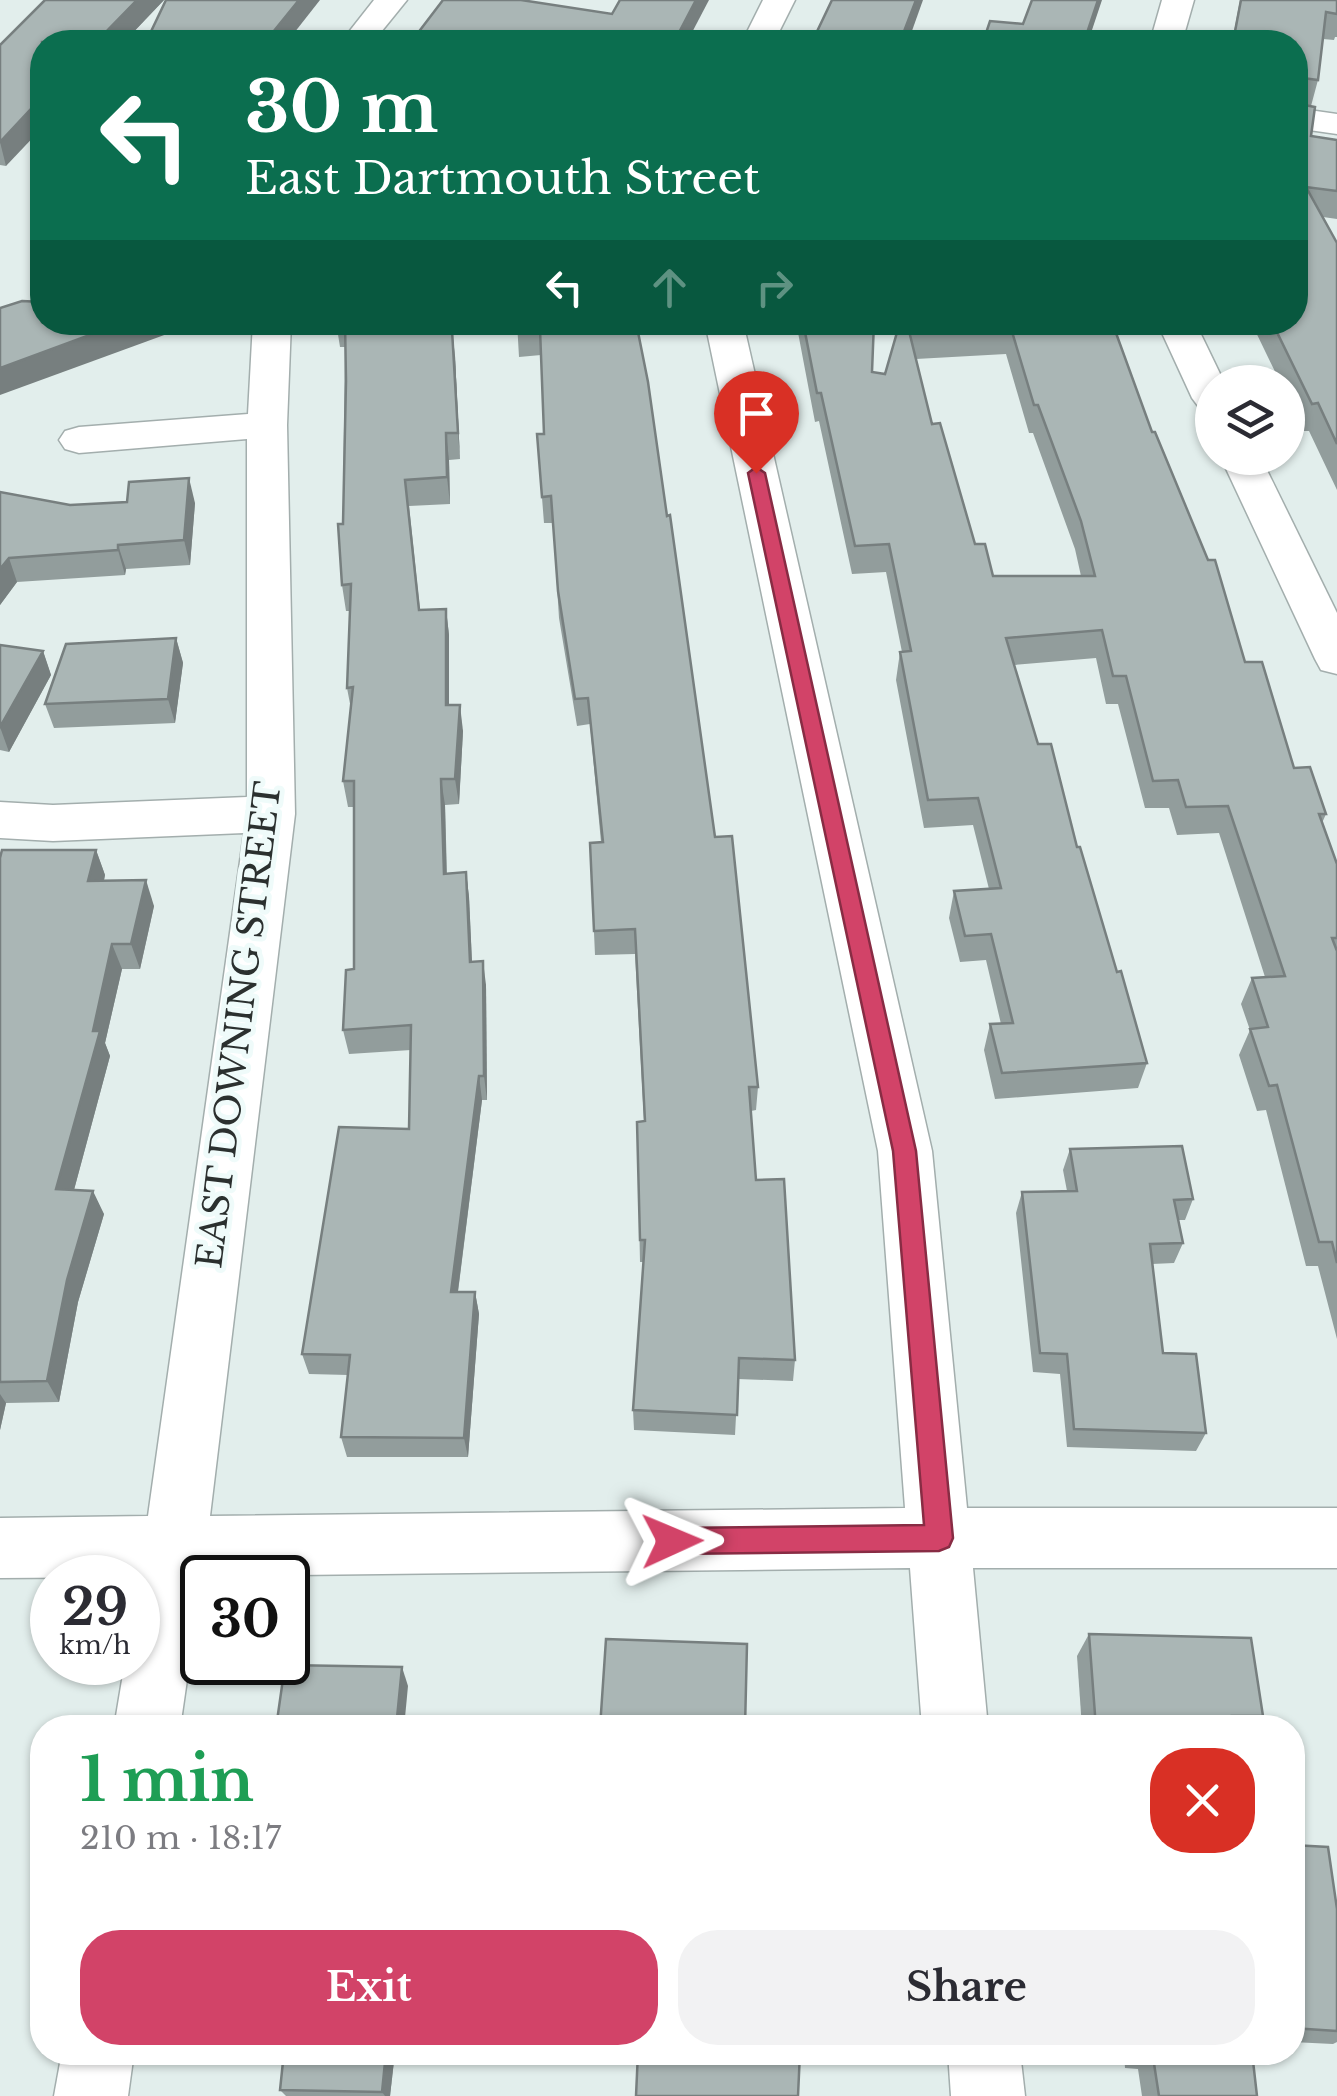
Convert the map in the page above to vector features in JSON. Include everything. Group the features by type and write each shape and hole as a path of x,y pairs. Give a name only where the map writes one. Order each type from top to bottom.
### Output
{"street":[{"path":"367,30 391,0"},
{"path":"764,30 779,0"},
{"path":"1169,30 1178,0"},
{"path":"1308,120 1337,124"},
{"name":"EAST DOWNING STREET","path":"150,1715 270,814 267,426 271,335"},
{"path":"727,335 904,1151 955,1715"},
{"path":"1182,335 1196,365"},
{"path":"79,440 267,426"},
{"path":"1249,475 1337,659"},
{"path":"0,820 52,822 270,814"},
{"path":"0,1548 1337,1538"},
{"path":"92,2096 96,2065"},
{"path":"985,2065 988,2096"}],"building":[{"path":"45,0 137,0 108,30 30,30 30,110 0,142 0,45"},
{"path":"166,0 299,0 275,30 152,30"},
{"path":"443,0 521,0 612,14 620,0 696,0 680,30 420,30"},
{"path":"832,0 916,0 905,30 818,30"},
{"path":"1032,0 1098,0 1088,30 987,30 990,21 1023,24"},
{"path":"1241,0 1337,0 1337,14 1326,12 1318,80 1308,79 1308,30 1235,30"},
{"path":"1308,106 1315,107 1311,136 1337,140 1337,191 1308,187"},
{"path":"1308,191 1337,243 1337,444 1318,403 1312,404 1305,390 1305,365 1293,365 1278,335 1308,335"},
{"path":"30,301 30,335 90,335 0,368 0,308"},
{"path":"345,335 452,335 458,433 446,433 447,477 405,480 419,610 446,609 446,705 460,705 455,779 441,779 444,874 466,872 470,962 483,961 484,1076 479,1076 451,1292 475,1292 464,1438 341,1437 350,1355 302,1354 339,1127 409,1129 411,1025 343,1030 346,970 354,969 354,781 343,781 353,687 347,688 351,584 342,585 338,524 343,524"},
{"path":"540,335 639,335 667,516 670,515 715,837 732,836 758,1087 749,1087 756,1180 784,1179 795,1360 739,1358 737,1415 633,1410 645,1240 640,1240 637,1122 645,1121 635,929 594,931 590,843 603,842 588,698 575,699 558,591 551,496 542,497 537,434 544,434"},
{"path":"806,335 873,335 872,372 885,374 896,335 910,335 932,424 940,423 975,544 985,544 993,576 1095,576 1081,521 1038,405 1034,405 1013,335 1117,335 1152,432 1208,560 1215,560 1245,662 1262,662 1294,768 1310,767 1326,814 1319,814 1337,864 1337,938 1332,938 1337,951 1337,1263 1332,1242 1319,1242 1277,1085 1269,1086 1250,1029 1268,1027 1252,978 1285,976 1228,806 1186,807 1178,780 1153,781 1126,676 1113,676 1102,630 1006,638 1038,744 1051,744 1077,847 1117,972 1121,971 1147,1063 1002,1073 990,1024 1013,1023 991,934 965,936 954,891 1001,888 978,798 928,800 900,652 911,651 889,544 855,546 821,393 817,393"},
{"path":"189,478 184,540 118,545 118,550 9,558 0,569 0,492 70,505 127,502 129,482"},
{"path":"176,638 168,699 45,704 66,644"},
{"path":"0,645 43,651 0,727"},
{"path":"2,850 96,850 88,881 146,880 131,944 112,944 93,1031 100,1031 56,1189 93,1191 67,1280 47,1381 0,1382"},
{"path":"1182,1146 1193,1199 1174,1200 1183,1243 1150,1244 1163,1353 1196,1354 1206,1433 1074,1429 1067,1354 1040,1353 1022,1192 1077,1191 1070,1149"},
{"path":"1089,1634 1251,1638 1263,1715 1095,1715"},
{"path":"606,1639 747,1644 745,1715 601,1715"},
{"path":"310,1665 402,1667 397,1715 278,1715 282,1685 310,1685"},
{"path":"1305,1846 1328,1847 1337,1909 1337,2031 1305,2029"},
{"path":"283,2065 385,2065 382,2092 280,2090"},
{"path":"637,2065 799,2065 798,2096 636,2096"},
{"path":"1154,2065 1253,2065 1257,2096 1159,2096"}],"route":[{"path":"672,1541 939,1538 904,1151 756,473"}]}
